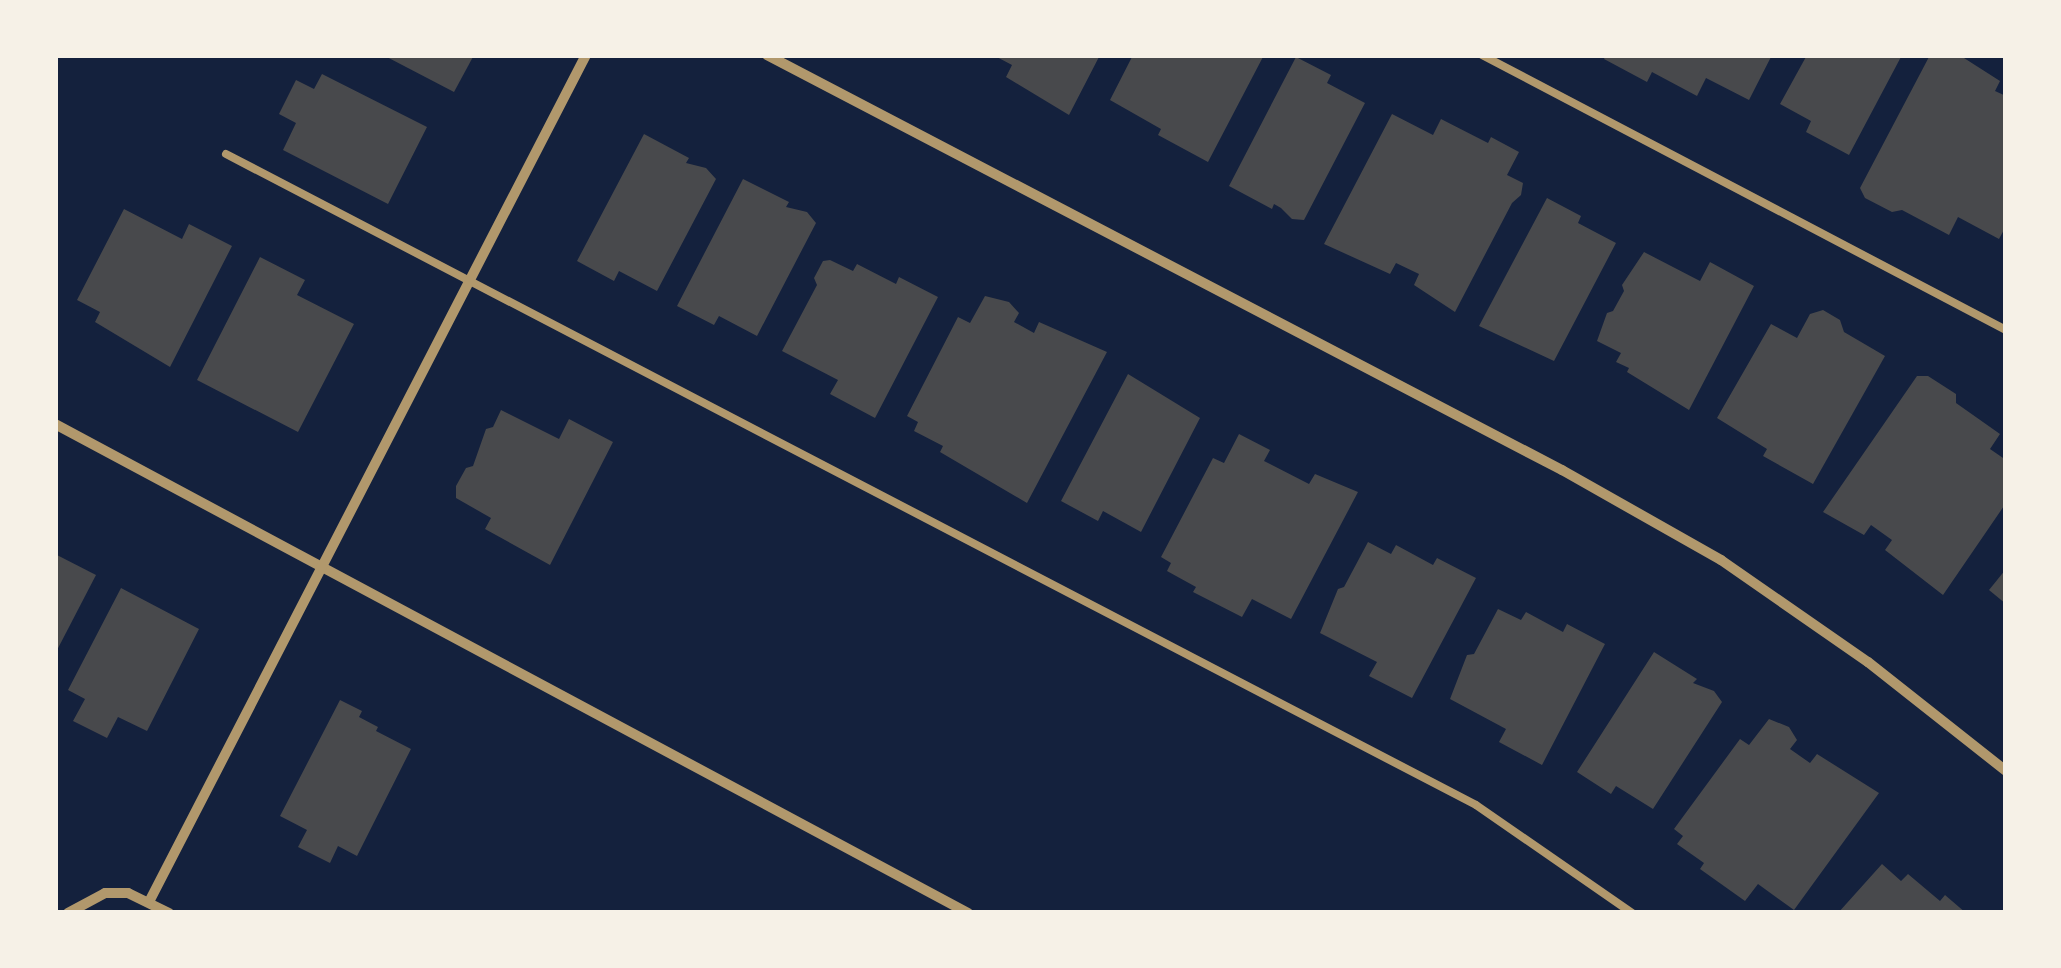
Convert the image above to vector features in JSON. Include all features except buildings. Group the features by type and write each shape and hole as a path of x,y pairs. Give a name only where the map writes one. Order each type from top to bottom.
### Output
{"street":[{"path":"150,900 586,55"},
{"path":"767,55 1562,470 1721,560 1868,662 2006,771"},
{"path":"55,424 968,913"},
{"path":"68,913 106,893 128,893 150,900 168,913"}],"lane":[{"path":"1482,55 2006,330"},
{"path":"226,154 1476,805 1632,913"}]}
